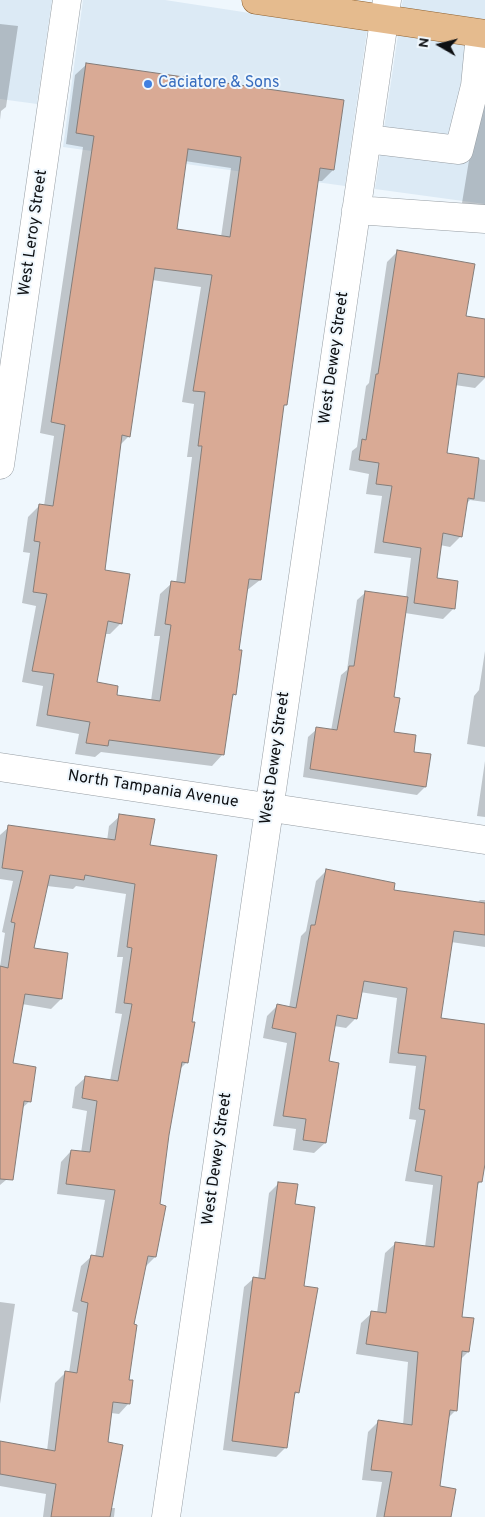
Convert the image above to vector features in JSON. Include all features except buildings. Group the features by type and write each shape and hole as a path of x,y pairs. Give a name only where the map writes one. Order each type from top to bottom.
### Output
{"main road":[{"path":"256,0 386,10 482,34"}],"street":[{"name":"West Leroy Street","path":"0,465 67,0"},
{"name":"West Dewey Street","path":"166,1517 386,10"},
{"path":"367,139 459,150 475,86 482,34"},
{"path":"356,210 485,219"},
{"name":"North Tampania Avenue","path":"0,767 485,840"}],"shaded area":[{"path":"0,0 52,0 37,104 0,99"},
{"path":"83,0 165,0 367,31 345,186 63,147"},
{"path":"403,0 485,0 485,21 401,8"},
{"path":"398,35 485,48 485,204 375,189"}],"place":[{"name":"Caciatore & Sons","path":"148,84"}]}
